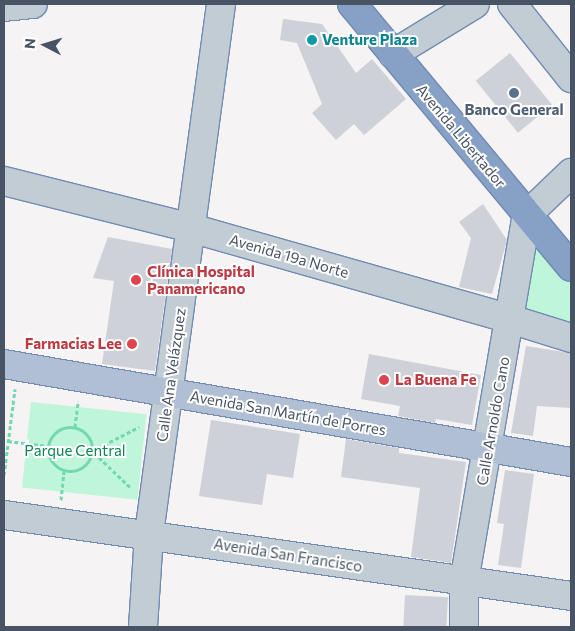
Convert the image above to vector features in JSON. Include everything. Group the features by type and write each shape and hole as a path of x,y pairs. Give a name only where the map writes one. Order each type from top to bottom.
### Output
{"highway":[{"name":"Avenida Libertador","path":"352,4 571,267"}],"main road":[{"name":"Avenida San Martín de Porres","path":"11,365 571,462"}],"street":[{"path":"4,7 33,4"},
{"name":"Calle Ana Velázquez","path":"143,627 149,534 221,4"},
{"path":"394,54 475,4"},
{"path":"512,4 571,78"},
{"path":"527,215 571,173"},
{"name":"Avenida 19a Norte","path":"4,181 191,228 571,338"},
{"name":"Calle Arnoldo Cano","path":"464,627 464,582 527,215"},
{"name":"Avenida San Francisco","path":"4,515 149,534 464,582 571,596"}],"path":[{"path":"4,475 8,441 11,365"},
{"path":"92,451 143,425 164,424"},
{"path":"75,428 89,437 92,451 88,462 82,468 64,471 50,459 48,446 53,435 59,429 75,428"},
{"path":"8,441 48,446"},
{"path":"92,451 136,492 154,496"}],"green space":[{"path":"531,236 571,283 571,330 519,313"},
{"name":"Parque Central","path":"31,402 146,414 137,500 22,488"}],"building":[{"path":"283,19 322,24 356,73 372,59 406,99 364,135 354,124 336,140 312,113 322,104 297,43 280,40"},
{"name":"Banco General","path":"510,53 552,105 518,133 476,81"},
{"path":"483,204 507,240 492,294 459,287 471,238 459,222"},
{"name":"Clínica Hospital Panamericano","path":"108,237 172,249 155,371 102,364 114,281 93,278"},
{"path":"526,346 571,353 571,408 537,406 533,436 511,433"},
{"path":"369,354 481,375 472,425 436,419 435,423 398,416 400,406 361,399"},
{"path":"211,420 300,434 293,478 267,474 262,505 199,496"},
{"path":"346,439 399,448 399,453 466,462 451,563 411,557 420,488 341,477"},
{"path":"505,470 534,474 521,568 498,565 504,524 497,523"},
{"path":"405,595 448,597 446,627 403,627"}],"place":[{"name":"Venture Plaza","path":"312,40"},
{"name":"Banco General","path":"514,93"},
{"name":"Clínica Hospital Panamericano","path":"136,280"},
{"name":"Farmacias Lee","path":"132,344"},
{"name":"La Buena Fe","path":"384,380"}]}
